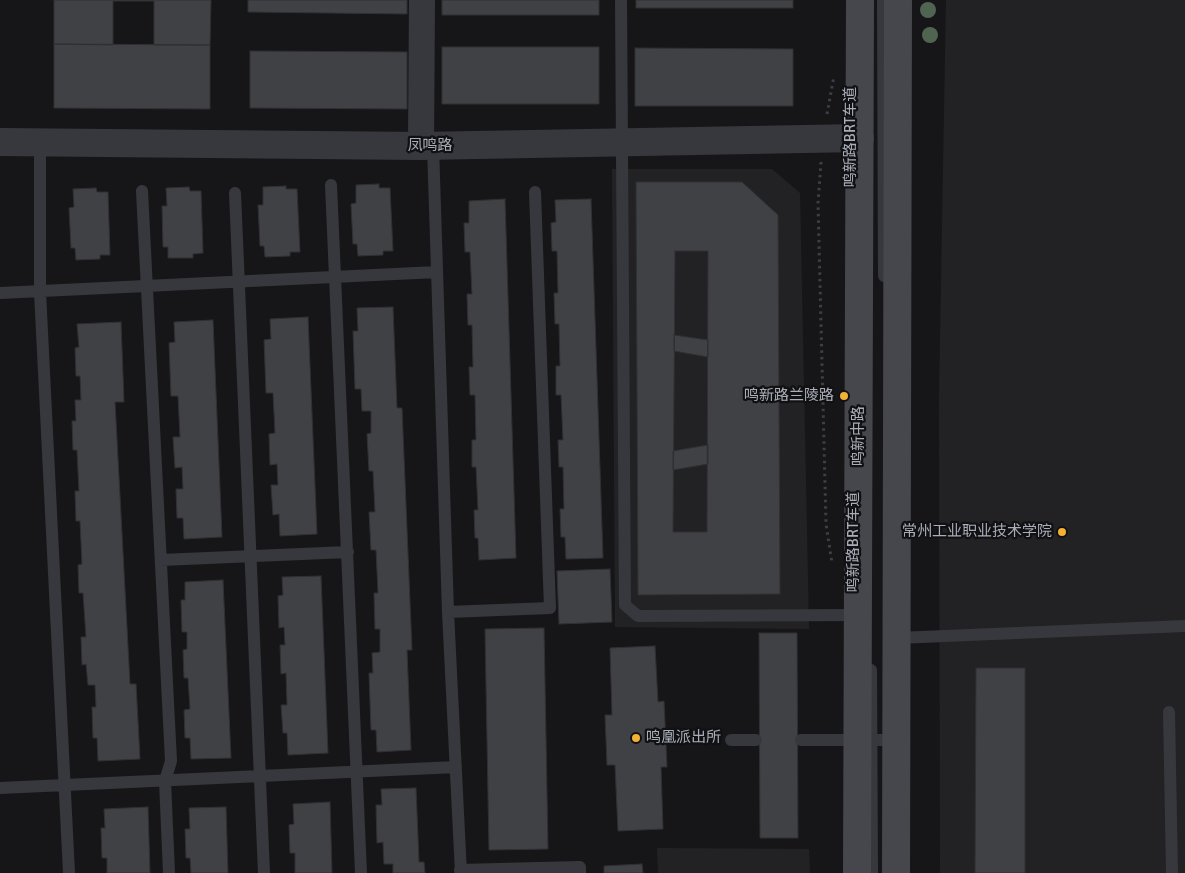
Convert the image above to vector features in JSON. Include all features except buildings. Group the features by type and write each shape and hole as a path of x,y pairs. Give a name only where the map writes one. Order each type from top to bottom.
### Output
{"main road":[{"name":"鸣新中路","path":"860,0 864,618 896,873"},
{"name":"鸣新中路","path":"857,873 878,740 897,638 898,0"}],"street":[{"path":"422,0 427,146"},
{"name":"凤鸣路","path":"0,142 427,146 860,138"}],"lane":[{"path":"620,0 625,605 638,616 864,618"},
{"name":"鸣新路BRT车道","path":"864,618 867,0"},
{"path":"883,0 884,288"},
{"path":"40,142 40,292 69,873"},
{"path":"427,146 437,272 448,612 460,871 580,867 580,873"},
{"path":"332,185 361,873"},
{"path":"142,192 171,761 165,781 169,873"},
{"path":"448,612 550,608 535,192"},
{"path":"235,193 264,873"},
{"path":"0,294 437,272"},
{"name":"鸣新路BRT车道","path":"872,873 878,740 884,435"},
{"path":"160,560 348,552"},
{"path":"897,638 1185,626"},
{"name":"鸣新路BRT车道","path":"871,661 878,740 885,873"},
{"path":"1169,712 1172,873"},
{"path":"731,740 756,740"},
{"path":"801,740 878,740"},
{"path":"0,788 456,767"}],"path":[{"path":"832,569 826,524 818,204 823,139 834,73"}],"shaded area":[{"path":"946,0 1185,0 1185,873 940,873 939,396"},
{"path":"612,169 772,169 800,193 809,629 615,627"},
{"path":"657,848 809,849 810,873 658,873"}],"place":[{"name":"鸣新路兰陵路","path":"844,396"},
{"name":"常州工业职业技术学院","path":"1062,532"},
{"name":"鸣凰派出所","path":"636,738"}]}
